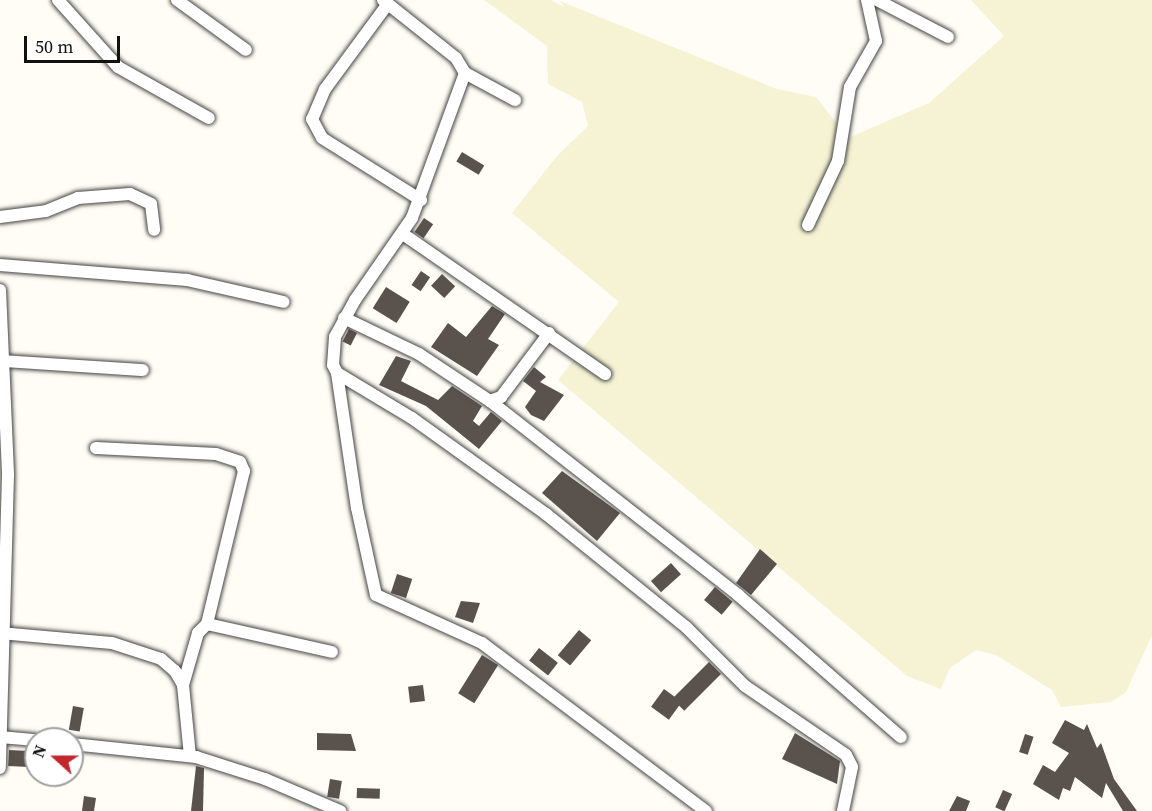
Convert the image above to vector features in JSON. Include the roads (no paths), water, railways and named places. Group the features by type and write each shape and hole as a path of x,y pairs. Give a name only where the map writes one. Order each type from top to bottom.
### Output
{"street":[{"path":"58,0 118,67 209,118"},
{"path":"177,0 246,50"},
{"path":"808,225 838,161 850,87 876,41 867,0"},
{"path":"877,0 948,37"},
{"path":"421,200 322,138 312,119 318,100 333,76 385,3 456,58 465,73 515,100"},
{"path":"465,73 421,200 403,234 344,318 332,352 359,519 376,594 482,643 706,811"},
{"path":"0,217 46,211 78,198 130,194 151,204 154,230"},
{"path":"403,234 605,374"},
{"path":"0,266 187,280 284,302"},
{"path":"0,290 4,474 0,768"},
{"path":"344,318 419,354 490,401 738,595 781,636 901,737"},
{"path":"490,401 501,397 549,333"},
{"path":"3,361 142,370"},
{"path":"337,373 412,417 530,502 686,627 745,686 846,755 852,767 843,811"},
{"path":"96,448 216,454 240,462 244,471 207,624 198,633 183,685 190,756"},
{"path":"207,624 332,652"},
{"path":"3,633 137,648 169,665 183,685"},
{"path":"1,737 24,739"},
{"path":"84,745 190,756 265,779 340,811"}]}
